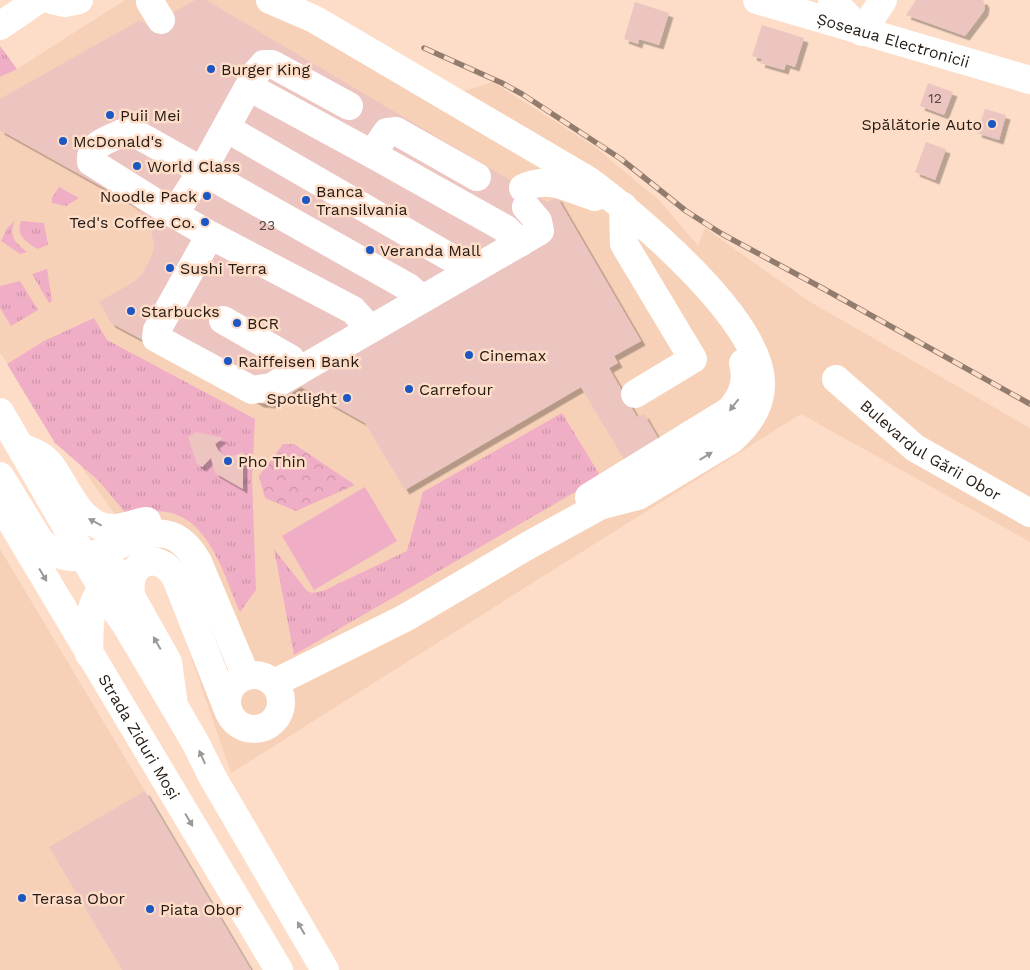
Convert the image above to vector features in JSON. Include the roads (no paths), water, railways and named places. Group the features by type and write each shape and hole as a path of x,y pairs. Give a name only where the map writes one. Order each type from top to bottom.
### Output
{"main road":[{"path":"0,26 38,0"},
{"path":"52,0 66,3 79,0"},
{"path":"270,0 314,19 588,180 623,206 694,273 714,295 746,337 758,362 762,381 760,398 744,429 731,440 638,496 599,506"},
{"name":"Șoseaua Electronicii","path":"757,0 1030,80"},
{"path":"832,0 862,32 884,0"},
{"path":"174,214 202,170 256,73 264,64 272,64 349,106"},
{"path":"249,87 506,229 520,242"},
{"path":"226,128 472,270"},
{"path":"370,330 352,310 210,236 91,162 90,155 96,146 126,131 140,136 408,287 422,299"},
{"path":"372,154 387,132 396,131 477,177"},
{"path":"210,236 157,330 156,338 252,390 271,387 540,231 538,221 525,198 536,183 548,182 623,206"},
{"path":"623,206 624,244 693,359 635,394"},
{"path":"529,545 564,513 729,411 737,402 745,382 745,371 714,295"},
{"path":"223,320 292,359 297,372"},
{"name":"Bulevardul Gării Obor","path":"836,379 915,448 1030,514"},
{"path":"0,412 21,447 96,554 102,588 174,706 195,742 212,778 325,970"},
{"path":"21,447 34,452 48,462 79,509 96,524 114,528 140,521 168,521 182,525 193,532 203,546 252,689"},
{"path":"252,689 405,618 672,464 674,459 672,454"},
{"path":"0,476 33,531 46,548 58,555 69,558 96,554 135,538 159,534 172,536 192,551 252,689"},
{"name":"Strada Ziduri Moși","path":"0,503 279,970"},
{"path":"90,654 92,613 95,600 102,588 128,556 140,549 162,548 179,558 252,689"},
{"path":"174,706 168,662 130,592 131,576 136,569 150,562 160,562 172,570 252,689"}],"railway":[{"path":"424,48 522,94 621,159 686,211 722,234 1030,404"}],"place":[{"name":"Burger King","path":"211,69"},
{"name":"Puii Mei","path":"110,115"},
{"name":"Spălătorie Auto","path":"992,124"},
{"name":"McDonald's","path":"63,141"},
{"name":"World Class","path":"137,166"},
{"name":"Noodle Pack","path":"207,196"},
{"name":"Banca Transilvania","path":"306,200"},
{"name":"Ted's Coffee Co.","path":"205,222"},
{"name":"Veranda Mall","path":"370,250"},
{"name":"Sushi Terra","path":"170,268"},
{"name":"Starbucks","path":"131,311"},
{"name":"BCR","path":"237,323"},
{"name":"Cinemax","path":"469,355"},
{"name":"Raiffeisen Bank","path":"228,361"},
{"name":"Carrefour","path":"409,389"},
{"name":"Spotlight","path":"347,398"},
{"name":"Pho Thin","path":"228,461"},
{"name":"Terasa Obor","path":"22,898"},
{"name":"Piata Obor","path":"150,909"}]}
